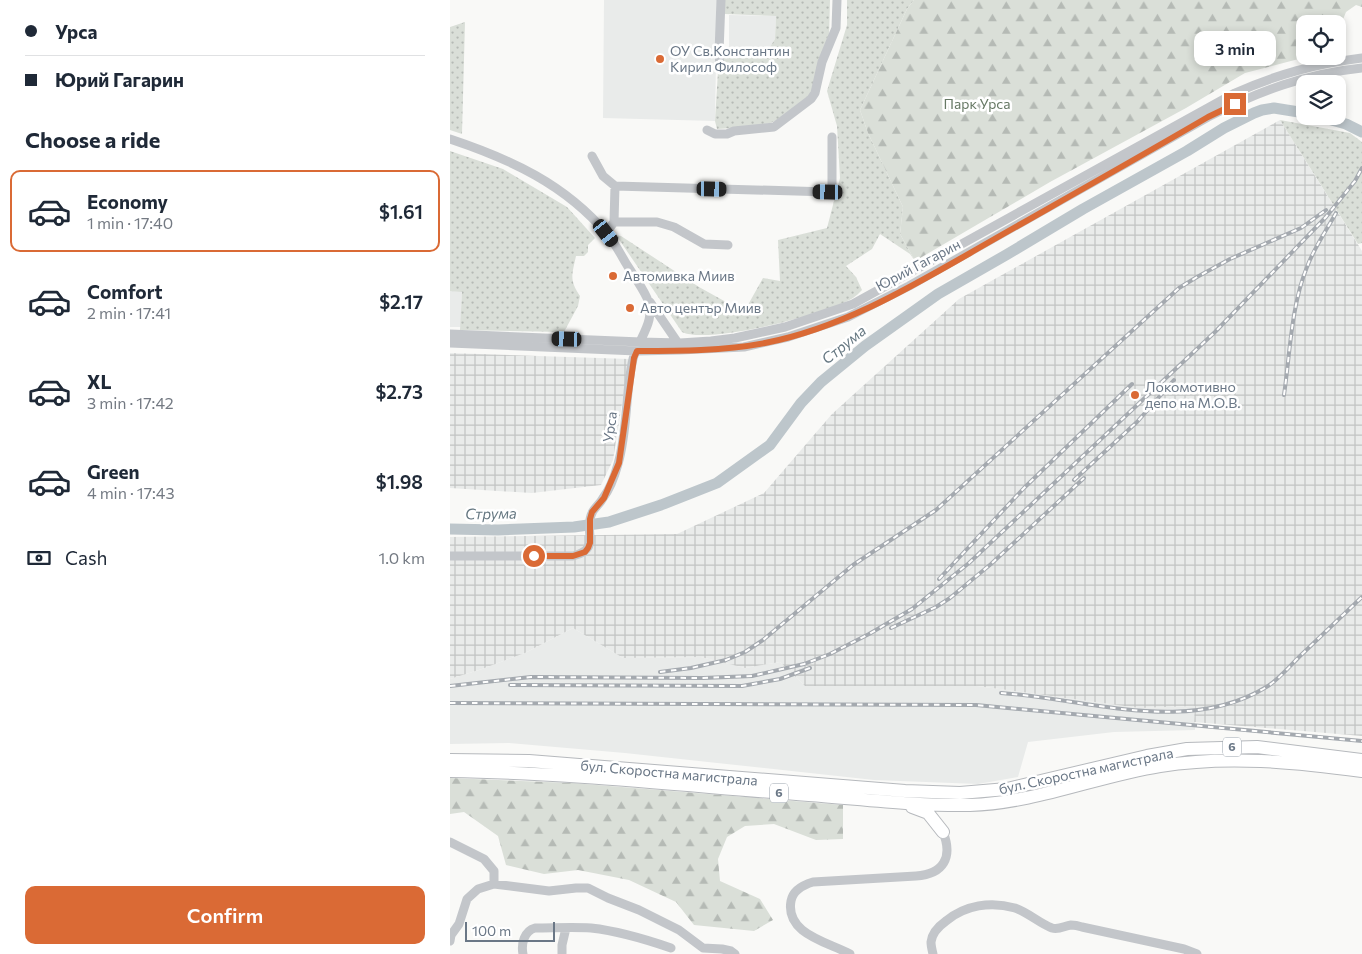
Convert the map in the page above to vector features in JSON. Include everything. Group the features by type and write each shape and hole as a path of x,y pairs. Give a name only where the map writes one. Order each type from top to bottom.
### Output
{"highway":[{"name":"бул. Скоростна магистрала","path":"450,771 526,773 939,804 988,803 1032,796 1147,756 1187,749 1257,747 1362,760"},
{"name":"бул. Скоростна магистрала","path":"450,760 529,762 938,793 982,792 1105,772 1199,761 1237,759 1269,760 1362,771"},
{"path":"860,799 925,811 931,815 943,832"},
{"path":"943,832 944,818 947,812 988,803"}],"street":[{"path":"720,68 722,0"},
{"path":"707,130 715,134 727,134 774,127 811,99 815,93 822,62 836,28 837,0"},
{"name":"Юрий Гагарин","path":"450,334 678,343 711,341 786,327 853,304 1235,93 1264,81 1325,62 1362,58"},
{"name":"Юрий Гагарин","path":"450,343 637,351 703,350 744,347 788,337 830,324 864,310 1208,117 1235,104 1262,92 1306,77 1333,71 1362,68"},
{"path":"592,156 602,176 614,186 828,192 832,188 832,137"},
{"path":"450,139 511,162 556,186 583,209 606,233 678,343"},
{"path":"606,233 614,222 614,186"},
{"path":"614,222 656,222 674,227 704,244 728,245"},
{"name":"Урса","path":"450,556 573,556 585,552 588,548 592,512 604,498 619,463 634,358 647,328 650,313 647,297"},
{"path":"850,954 798,927 791,911 792,899 797,890 813,882 916,876 932,873 940,868 947,854 947,844 943,832"},
{"path":"450,842 484,859 494,871 494,884"},
{"path":"450,941 451,935 459,924 467,900 478,889 494,884 549,891 562,888 588,888 679,930 703,948 722,949 735,954"},
{"path":"932,954 931,942 934,933 940,925 953,915 969,907 1000,905 1027,912 1053,928 1059,929 1070,925 1082,927 1184,949 1197,954"},
{"path":"562,954 566,928"},
{"path":"523,954 523,940 531,929 589,928 639,938 671,948"}],"shaded area":[{"name":"ОУ Св.Константин Кирил Философ","path":"604,0 717,0 715,121 603,118"},
{"path":"729,15 776,16 775,39 765,57 724,51 724,47 729,47"},
{"path":"1280,120 1362,251 1362,736 1194,722 1195,706 1139,708 977,686 805,686 780,662 745,668 701,657 623,658 573,628 525,653 450,679 450,537 677,534 764,493 832,414 959,299"},
{"path":"450,288 462,289 461,327 450,327"},
{"path":"450,353 629,359 613,460 601,485 532,493 450,488"},
{"path":"573,628 623,658 701,657 745,668 780,662 805,686 977,686 1139,708 1195,706 1195,730 1114,732 1028,742 1018,777 978,784 874,780 625,753 509,743 450,744 450,679 525,653"}],"green space":[{"path":"725,0 830,0 829,39 813,88 809,96 778,120 750,127 717,129 715,121 718,71 723,70 724,51 764,57 775,39 776,16 725,14"},
{"path":"847,0 914,0 907,9 860,110 868,133 903,207 900,234 915,261 910,254 880,234 872,249 846,266 856,277 862,290 853,298 839,305 795,319 741,331 696,335 682,332 616,235 621,236 699,287 744,312 763,278 780,281 778,240 827,228 840,178 837,126 827,91 847,25"},
{"name":"Парк Урса","path":"914,0 1362,0 1362,7 1356,5 1345,15 1296,15 1296,60 1245,73 1186,108 1050,182 915,261 900,234 903,207 868,133 860,110 907,9"},
{"path":"465,22 462,134 450,130 450,27"},
{"path":"1280,120 1296,123 1296,125 1307,125 1350,133 1362,142 1362,243 1358,244"},
{"path":"450,151 503,169 567,207 595,238 588,245 588,252 584,256 576,256 572,277 574,286 580,296 578,306 564,332 460,330 462,292 450,291"},
{"path":"450,778 572,783 843,805 843,839 816,840 774,824 745,826 727,837 718,859 720,881 760,899 773,920 754,931 694,925 676,902 629,880 578,870 544,874 506,865 498,836 464,812 450,814"}],"waterway":[{"name":"Струма","path":"450,529 498,530 574,527 609,522 661,505 717,483 770,445 801,403 821,382 865,346 938,294 1224,128 1262,110 1274,108 1296,112"},
{"name":"Струма","path":"1346,124 1362,132"}],"railway":[{"path":"450,686 531,677 703,678 752,676 804,664 830,654 869,634 912,609 969,563 1215,332 1326,217 1355,181 1362,168"},
{"path":"660,672 691,668 726,660 745,652 763,640 853,565 936,510 1179,288 1230,259 1301,228 1326,210"},
{"path":"1284,395 1294,314 1302,282 1313,253 1336,213"},
{"path":"1074,480 1137,422 1174,380"},
{"path":"939,579 1024,488 1132,384"},
{"path":"891,628 936,607 950,598 991,564 1084,478"},
{"path":"1001,693 1034,696 1103,707 1172,712 1205,709 1237,701 1276,680 1362,597"},
{"path":"510,685 742,686 780,679 810,668"},
{"path":"450,703 976,705 1362,741"}],"place":[{"name":"ОУ Св.Константин Кирил Философ","path":"660,59"},
{"name":"Автомивка Миив","path":"613,276"},
{"name":"Авто център Миив","path":"630,308"},
{"name":"Локомотивно депо на М.О.В.","path":"1135,395"}],"route":[{"path":"534,556 573,556 585,552 588,548 592,512 604,498 619,463 634,358 637,351 744,347 788,337 848,317 953,262 1208,117 1235,104"}]}
